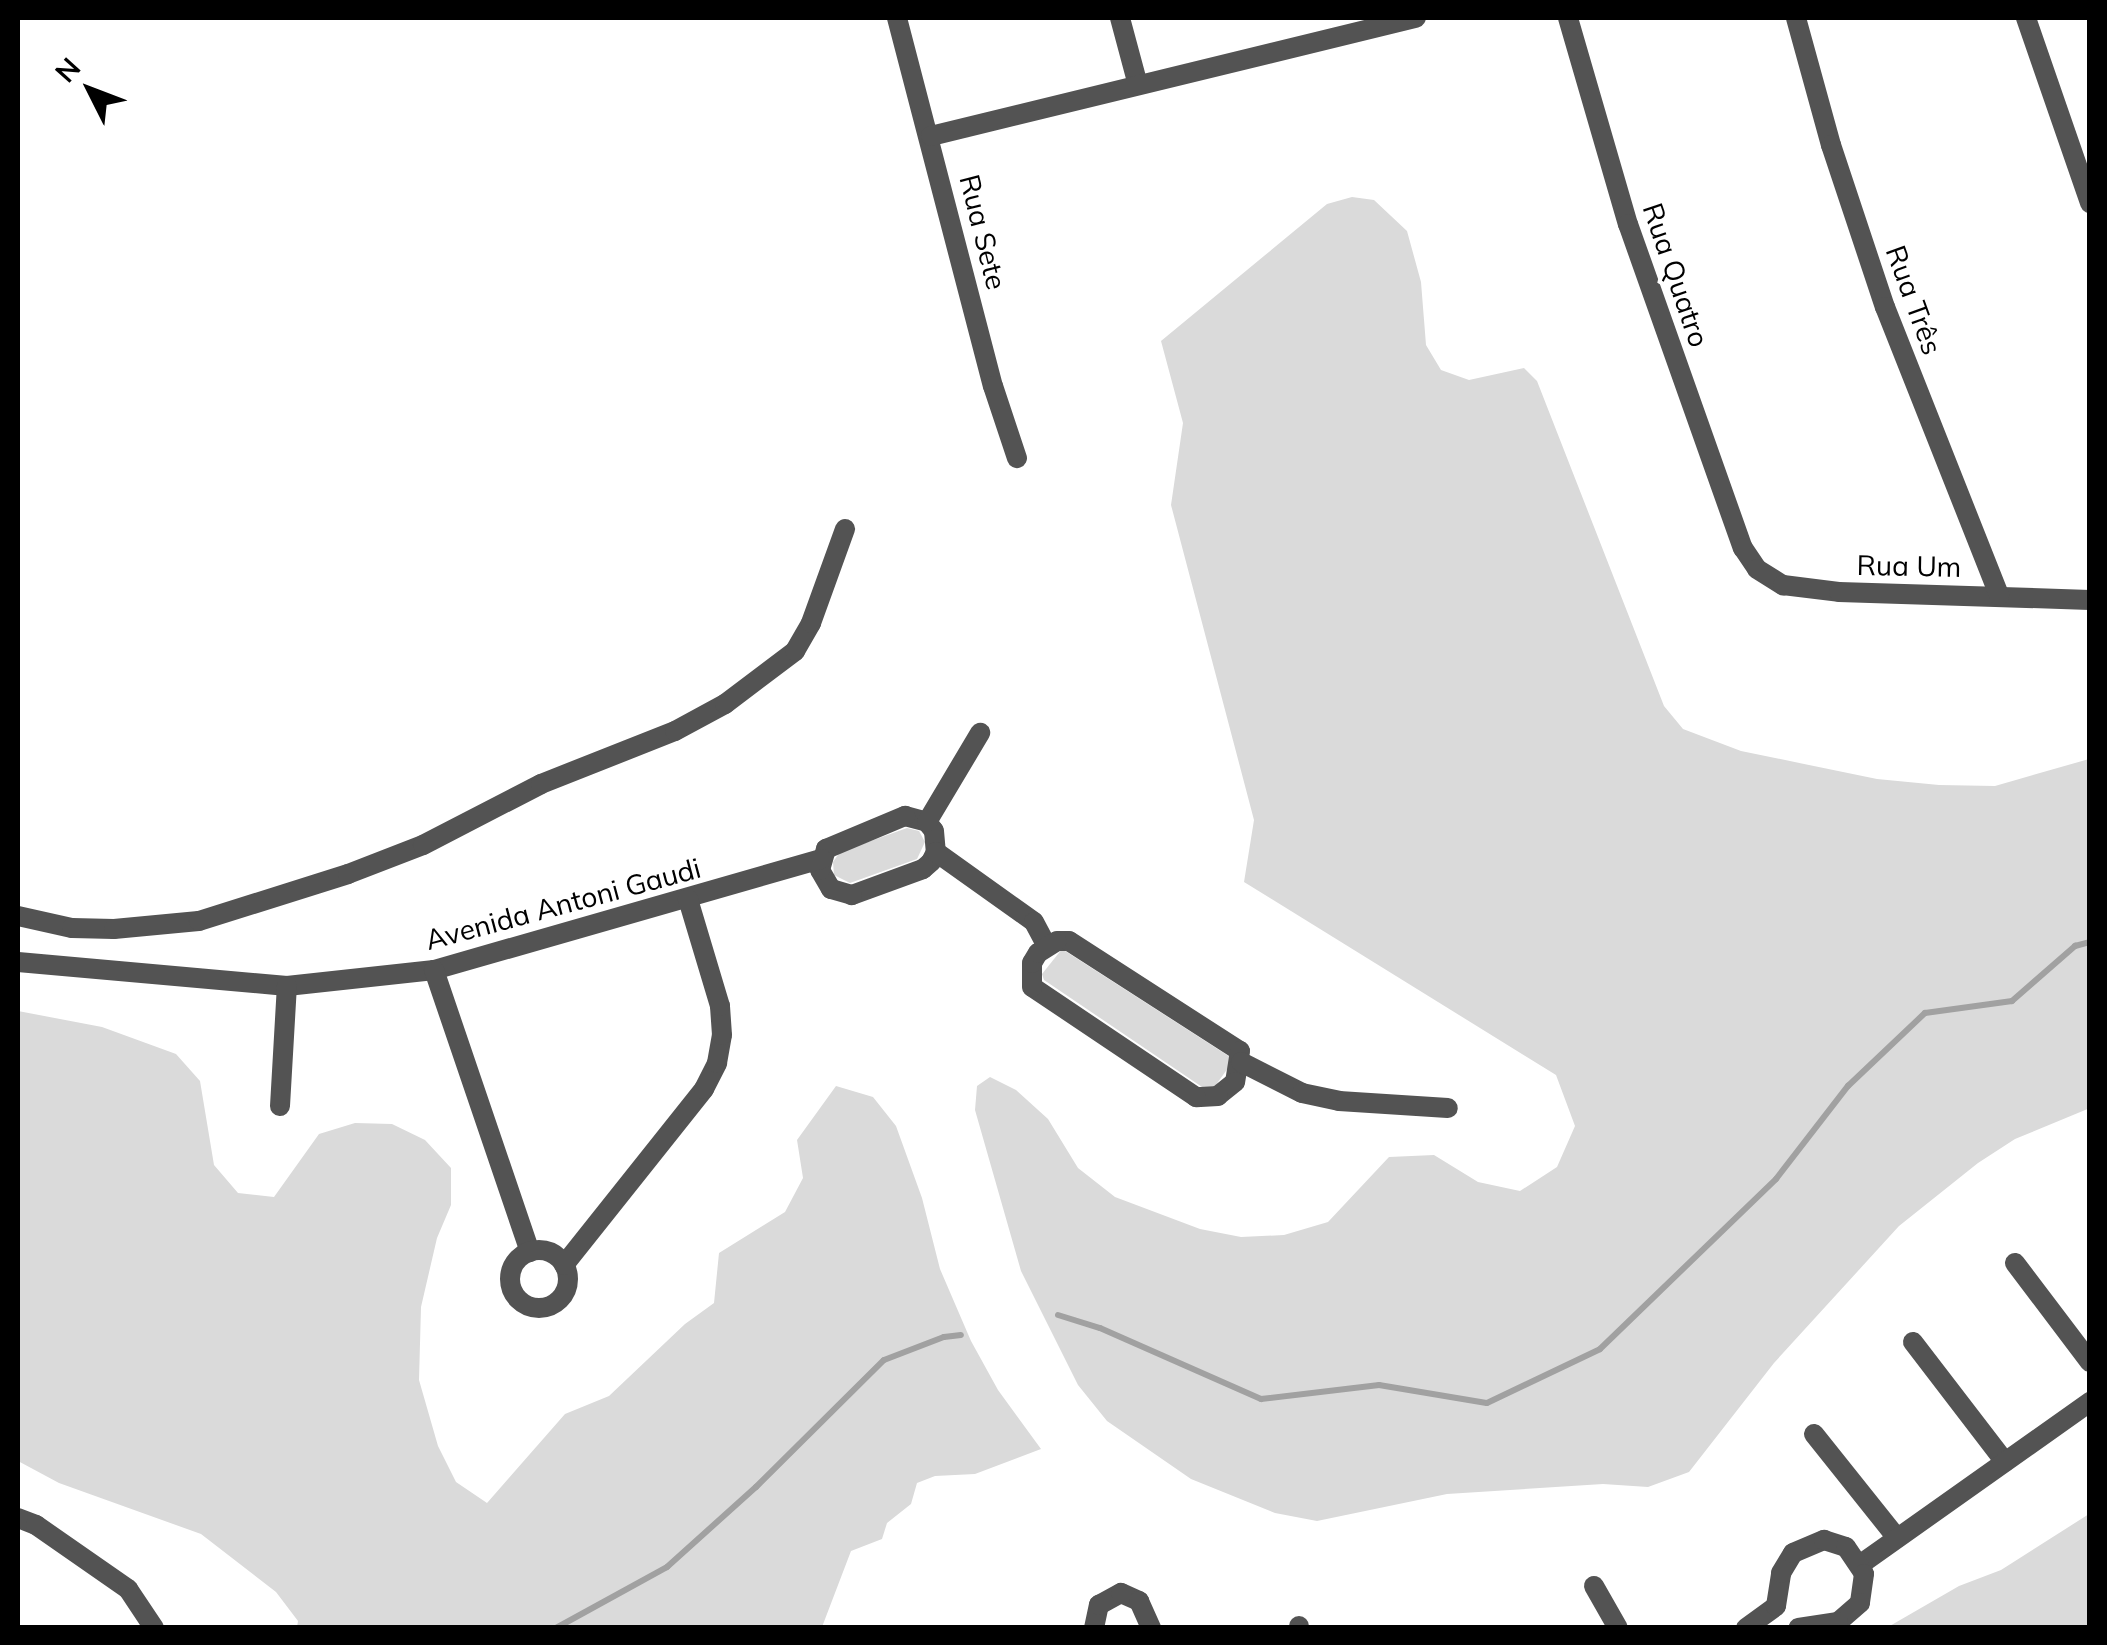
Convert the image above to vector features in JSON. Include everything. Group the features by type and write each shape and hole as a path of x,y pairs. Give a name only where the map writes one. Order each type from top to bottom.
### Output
{"street":[{"name":"Rua Sete","path":"897,18 931,136 993,386 1016,458"},
{"path":"1120,18 1138,84"},
{"path":"931,136 1356,25 1416,18"},
{"name":"Rua Quatro","path":"1568,18 1628,224 1743,548"},
{"name":"Rua Três","path":"1796,18 1831,146 1885,307 1999,595"},
{"path":"2026,18 2090,204"},
{"path":"18,916 72,928 114,929 200,921 348,874 423,844 541,784 675,731 725,704 795,651 812,623 845,529"},
{"name":"Rua Um","path":"1743,548 1757,570 1783,584 1839,592 2090,600"},
{"path":"821,859 820,870 831,889 852,895 923,869 936,852 937,841 926,822 980,734"},
{"name":"Avenida Antoni Gaudi","path":"18,962 287,986 434,970 821,859 835,842 906,816 926,822"},
{"path":"936,852 1034,922 1046,946"},
{"path":"564,1266 549,1252 530,1252 510,1274 513,1293 528,1306 548,1307 564,1294 564,1266 704,1089 717,1063 722,1034 720,1006 688,899"},
{"path":"1069,941 1240,1051 1241,1062 1227,1090 1196,1097 1032,986 1032,963 1046,946 1069,941"},
{"path":"434,970 530,1252"},
{"path":"280,1106 287,986"},
{"path":"1241,1062 1302,1093 1339,1101 1448,1108"},
{"path":"2015,1263 2090,1362"},
{"path":"1913,1342 2004,1462"},
{"path":"1861,1564 2090,1402"},
{"path":"1814,1434 1897,1538"},
{"path":"18,1518 36,1525 128,1590 154,1628"},
{"path":"1746,1628 1776,1606 1786,1562 1802,1546 1836,1542 1861,1564 1864,1594 1854,1611 1838,1622 1798,1628"},
{"path":"1594,1586 1618,1628"},
{"path":"1094,1628 1099,1605 1121,1593 1139,1600 1151,1628"}],"shaded area":[{"path":"1352,197 1374,200 1407,231 1421,282 1426,345 1441,370 1469,380 1524,368 1537,381 1664,706 1683,729 1741,751 1877,779 1939,785 1995,786 2089,759 2090,1108 2015,1139 1899,1226 1774,1363 1689,1472 1648,1487 1603,1484 1447,1494 1317,1521 1275,1513 1191,1479 1107,1421 1078,1385 1021,1271 975,1110 977,1086 990,1077 1016,1090 1048,1119 1078,1168 1115,1197 1200,1229 1241,1237 1284,1235 1328,1222 1389,1157 1434,1155 1478,1182 1520,1191 1557,1167 1575,1126 1556,1075 1244,882 1254,820 1171,505 1183,423 1161,341 1327,204"},
{"path":"907,828 919,831 925,842 917,859 850,883 834,875 833,862 840,852"},
{"path":"1062,949 1230,1057 1233,1061 1213,1089 1208,1091 1044,980 1042,974"},
{"path":"18,1011 102,1027 176,1054 200,1081 214,1165 238,1193 274,1197 319,1134 355,1123 392,1124 425,1140 451,1168 451,1205 437,1238 421,1307 419,1380 438,1446 456,1482 487,1503 565,1414 609,1396 685,1324 714,1303 719,1253 785,1212 803,1178 797,1140 836,1086 873,1097 896,1126 922,1198 940,1269 971,1341 998,1390 1041,1449 975,1474 935,1476 917,1483 911,1504 887,1523 882,1539 851,1551 822,1627 297,1627 298,1621 276,1592 201,1534 59,1483 18,1461"},
{"path":"2089,1514 2089,1627 1888,1627 1959,1586 2001,1570"}],"waterway":[{"path":"1058,1315 1100,1328 1261,1399 1379,1385 1487,1403 1600,1349 1776,1179 1848,1086 1925,1013 2012,1001 2075,946 2090,942"},
{"path":"556,1628 667,1567 756,1487 884,1360 944,1337 961,1335"}]}
